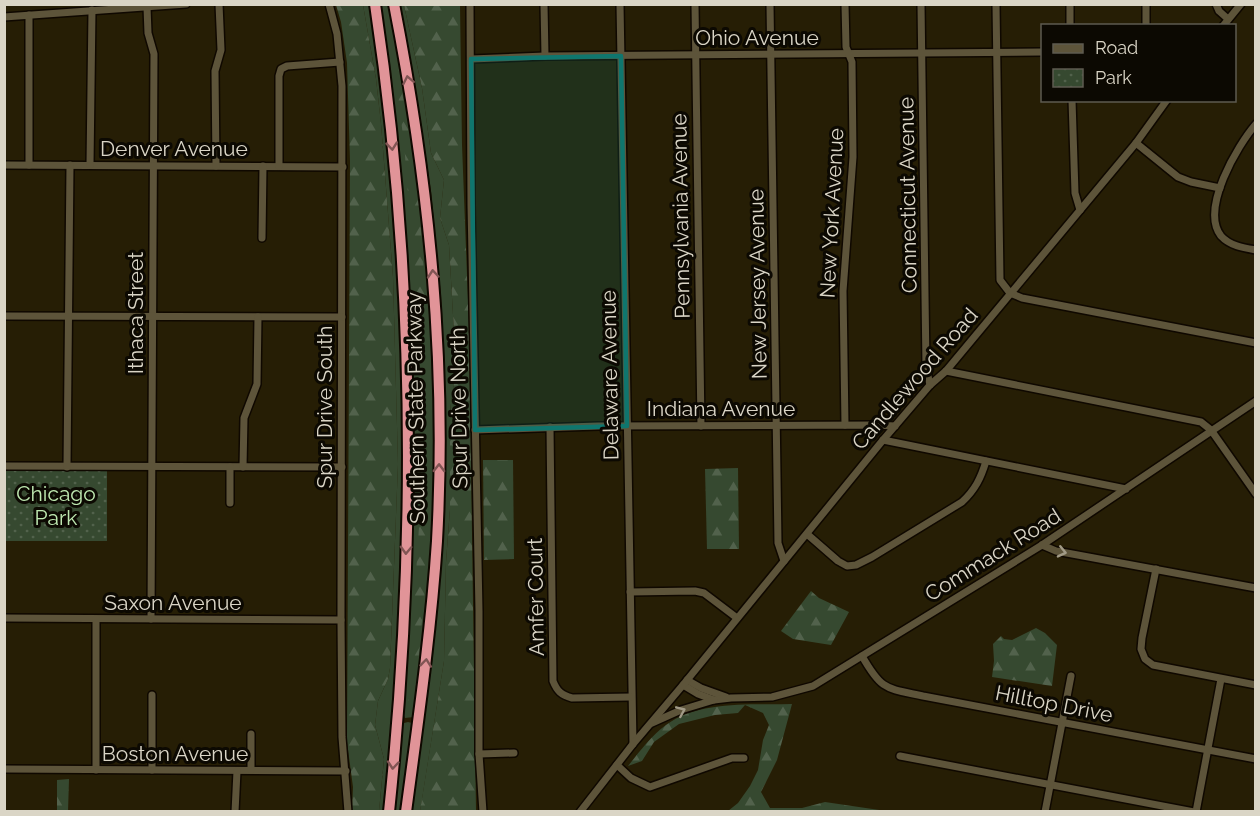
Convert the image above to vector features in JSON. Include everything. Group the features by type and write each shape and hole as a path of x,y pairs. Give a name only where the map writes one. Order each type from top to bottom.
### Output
{"highway":[{"name":"Southern State Parkway","path":"375,4 399,219 407,389 405,594 389,812"},
{"name":"Southern State Parkway","path":"394,4 411,93 426,201 436,310 438,367 437,540 424,677 406,812"}],"street":[{"path":"40,4 41,14"},
{"path":"4,17 92,10 103,7 186,4"},
{"path":"216,166 215,71 221,50 219,4"},
{"name":"Spur Drive South","path":"329,4 337,34 342,86 341,620 342,736 348,812"},
{"name":"Spur Drive North","path":"470,4 479,754 483,812"},
{"path":"544,4 545,56"},
{"name":"Delaware Avenue","path":"620,4 633,744"},
{"name":"Pennsylvania Avenue","path":"695,4 701,426"},
{"name":"New Jersey Avenue","path":"770,4 778,543 784,561"},
{"name":"New York Avenue","path":"845,4 846,47 852,62 853,157 843,291 845,425"},
{"name":"Connecticut Avenue","path":"921,4 926,367 930,385"},
{"path":"996,4 1000,280 1010,293 1023,298 1256,343"},
{"path":"1070,4 1070,24"},
{"path":"1146,4 1146,24"},
{"path":"1215,4 1226,22 1241,4"},
{"name":"Ithaca Street","path":"147,7 148,33 154,54 152,619"},
{"path":"90,165 92,10"},
{"path":"29,15 29,165"},
{"name":"Ohio Avenue","path":"471,59 545,56 1041,52"},
{"path":"279,166 279,76 281,69 287,66 340,62"},
{"path":"1072,102 1075,193 1080,210"},
{"name":"Candlewood Road","path":"685,682 883,440 930,385 945,371 1136,143 1166,102"},
{"path":"1256,124 1228,166 1220,188 1216,211 1216,223 1221,236 1233,245 1256,250"},
{"path":"1136,143 1178,177 1220,188"},
{"name":"Denver Avenue","path":"4,165 343,167"},
{"path":"67,466 70,165"},
{"path":"262,238 263,166"},
{"path":"4,316 342,317"},
{"path":"243,467 244,418 257,384 258,317"},
{"path":"945,371 1202,422 1211,430 1256,494"},
{"name":"Commack Road","path":"650,724 681,710 714,700 772,697 813,686 1042,545 1256,401"},
{"name":"Indiana Avenue","path":"476,430 627,426 895,426"},
{"name":"Amfer Court","path":"550,427 553,681 556,689 572,698 631,697"},
{"path":"883,440 1126,489"},
{"path":"807,534 838,561 847,566 856,565 962,502 977,486 986,461"},
{"path":"4,466 342,467"},
{"path":"230,467 230,503"},
{"path":"1042,545 1056,551 1256,588"},
{"path":"1156,569 1142,638 1141,649 1145,659 1153,665 1256,685"},
{"path":"630,592 695,591 704,593 737,618"},
{"name":"Saxon Avenue","path":"4,618 341,620"},
{"path":"96,619 96,770"},
{"name":"Hilltop Drive","path":"862,656 879,682 890,689 1256,759"},
{"path":"1045,812 1071,676"},
{"path":"900,756 1195,812 1221,679"},
{"path":"580,812 685,682 698,694 714,700"},
{"name":"Commack Road","path":"685,682 731,698"},
{"path":"152,695 152,770"},
{"path":"251,734 251,770"},
{"path":"479,754 513,753"},
{"path":"617,765 631,778 650,787 728,759 744,758"},
{"name":"Boston Avenue","path":"4,769 346,771"},
{"path":"235,812 237,771"}],"highlighted area":[{"path":"621,56 627,426 475,430 471,59"}],"green space":[{"path":"336,5 363,5 381,124 393,277 398,464 390,668 388,679 378,701 375,725 384,759 379,811 352,811 353,787 347,742 350,161 347,63"},
{"path":"363,5 370,5 386,137 397,269 403,402 404,469 400,604 385,812 379,811 384,759 375,725 378,701 388,679 390,668 398,464 393,277 381,124"},
{"path":"380,5 390,5 394,24 421,193 432,324 434,474 430,575 414,717 405,718 403,713 412,536 412,407"},
{"path":"400,5 404,5 422,88 431,153 444,180 440,218 449,245 456,367 450,411 450,509 446,562 444,661 420,812 412,811 433,655 440,577 445,407 441,295 431,191"},
{"path":"404,5 460,5 462,145 469,327 476,811 420,811 444,661 446,562 450,509 450,411 456,367 449,245 440,218 444,180 431,153 422,88"},
{"path":"394,51 418,189 425,287 432,472 426,578 412,704 408,700 421,495 420,395 412,245"},
{"path":"483,460 513,460 514,559 484,560"},
{"path":"738,468 739,549 707,549 705,469"},
{"name":"Chicago Park","path":"5,471 107,471 107,541 5,541"},
{"path":"811,591 819,598 849,612 831,645 793,639 781,631"},
{"path":"1036,628 1057,645 1052,686 992,677 993,644 1001,636 1012,640"},
{"path":"743,704 792,704 777,760 761,792 770,808 802,808 825,802 886,811 728,811 738,803 758,770 763,740 769,725 763,713 745,705 738,713 715,715 679,724 654,742 642,761 628,766 661,729 679,717 694,711"},
{"path":"408,722 412,723 413,727 402,811 394,812 402,726"},
{"path":"69,779 68,811 57,811 57,780"}]}
